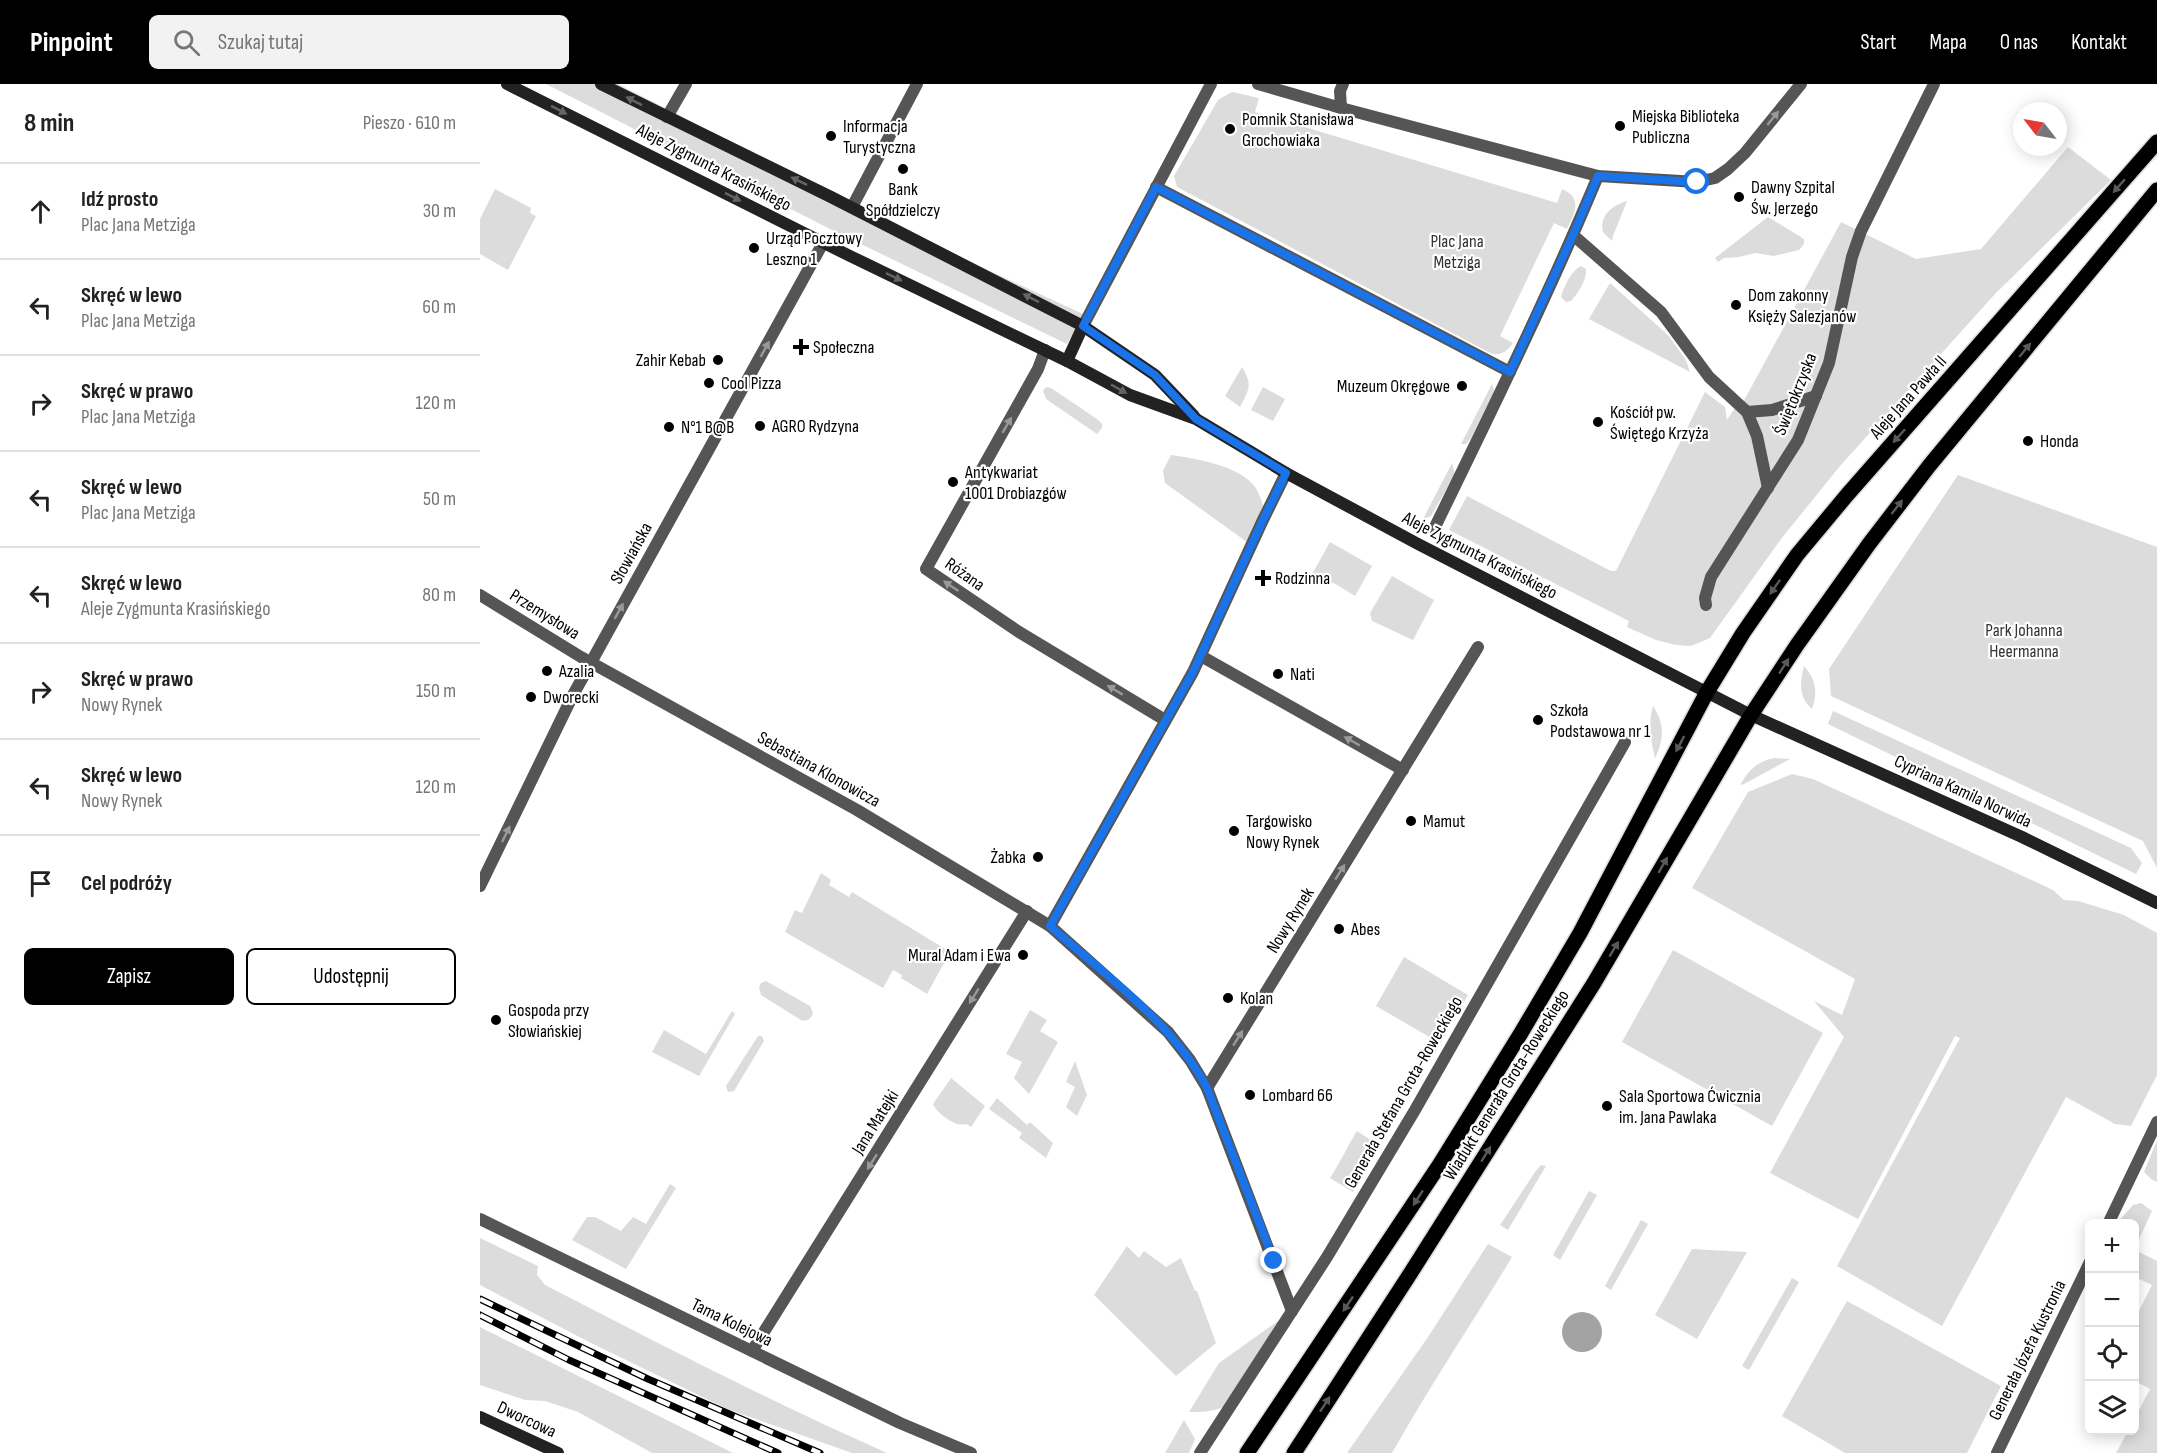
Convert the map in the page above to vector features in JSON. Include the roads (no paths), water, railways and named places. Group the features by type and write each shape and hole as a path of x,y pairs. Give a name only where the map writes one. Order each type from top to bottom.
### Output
{"main road":[{"name":"Aleje Jana Pawła II","path":"1580,933 1707,692 1752,619 1797,555 2157,142"},
{"path":"1751,715 1797,645 1915,483 2157,190"},
{"name":"Wiadukt Generała Grota-Roweckiego","path":"1294,1453 1594,983 1751,715"},
{"name":"Wiadukt Generała Grota-Roweckiego","path":"1247,1453 1380,1256 1503,1063 1580,933"}],"street":[{"name":"Aleje Zygmunta Krasińskiego","path":"507,84 1130,394 1196,419 1286,473 1428,550 1751,715"},
{"name":"Aleje Zygmunta Krasińskiego","path":"601,84 852,207 1083,326 1155,375 1196,419"},
{"path":"667,117 686,84"},
{"path":"852,207 917,84"},
{"path":"1067,361 1083,326 1211,84"},
{"path":"1258,84 1598,176 1704,182 1721,174 1744,153 1801,84"},
{"path":"1341,108 1340,91 1343,84"},
{"name":"Świętokrzyska","path":"1706,605 1705,598 1711,577 1798,440 1829,363 1852,257 1861,231 1934,84"},
{"path":"1434,529 1510,372 1598,176"},
{"path":"1156,187 1510,372"},
{"path":"1573,235 1661,312 1701,367 1747,412 1757,436 1768,489"},
{"name":"Słowiańska","path":"480,886 573,695 823,243"},
{"name":"Różana","path":"1045,350 1038,369 926,569 1019,633 1166,720"},
{"path":"1747,412 1772,410 1816,396"},
{"path":"1050,926 1201,656 1286,473"},
{"name":"Przemysłowa","path":"480,595 591,663"},
{"name":"Nowy Rynek","path":"1207,1088 1478,647"},
{"path":"1201,656 1403,770"},
{"name":"Sebastiana Klonowicza","path":"591,663 857,810 1027,911"},
{"name":"Cypriana Kamila Norwida","path":"1751,715 2022,837 2157,903"},
{"name":"Generała Stefana Grota-Roweckiego","path":"1200,1453 1327,1257 1415,1110 1625,742"},
{"path":"1027,911 1050,926 1168,1032 1184,1051 1207,1088 1292,1311"},
{"name":"Jana Matejki","path":"752,1351 1027,911"},
{"path":"2110,1219 2157,1122"},
{"name":"Tama Kolejowa","path":"480,1219 900,1423 970,1453"},
{"name":"Generała Józefa Kustronia","path":"1997,1453 2085,1273"},
{"name":"Dworcowa","path":"480,1417 558,1453"}],"railway":[{"path":"480,1299 648,1379 820,1453"},
{"path":"480,1315 569,1360 778,1453"}],"place":[{"name":"Miejska Biblioteka Publiczna","path":"1620,126"},
{"name":"Pomnik Stanisława Grochowiaka","path":"1230,129"},
{"name":"Informacja Turystyczna","path":"831,136"},
{"name":"Bank Spółdzielczy","path":"903,169"},
{"name":"Dawny Szpital Św. Jerzego","path":"1739,197"},
{"name":"Urząd Pocztowy Leszno 1","path":"754,248"},
{"name":"Dom zakonny Księży Salezjanów","path":"1736,305"},
{"name":"Społeczna","path":"801,347"},
{"name":"Zahir Kebab","path":"718,360"},
{"name":"Cool Pizza","path":"709,383"},
{"name":"Muzeum Okręgowe","path":"1462,386"},
{"name":"Kościół pw. Świętego Krzyża","path":"1598,422"},
{"name":"AGRO Rydzyna","path":"760,426"},
{"name":"N°1 B@B","path":"669,427"},
{"name":"Honda","path":"2028,441"},
{"name":"Antykwariat 1001 Drobiazgów","path":"953,482"},
{"name":"Rodzinna","path":"1263,578"},
{"name":"Azalia","path":"547,671"},
{"name":"Nati","path":"1278,674"},
{"name":"Dworecki","path":"531,697"},
{"name":"Szkoła Podstawowa nr 1","path":"1538,720"},
{"name":"Mamut","path":"1411,821"},
{"name":"Targowisko Nowy Rynek","path":"1234,831"},
{"name":"Żabka","path":"1038,857"},
{"name":"Abes","path":"1339,929"},
{"name":"Mural Adam i Ewa","path":"1023,955"},
{"name":"Kolan","path":"1228,998"},
{"name":"Gospoda przy Słowiańskiej","path":"496,1020"},
{"name":"Lombard 66","path":"1250,1095"},
{"name":"Sala Sportowa Ćwicznia im. Jana Pawlaka","path":"1607,1106"}],"park label":[{"name":"Plac Jana Metziga","path":"1457,251"},
{"name":"Park Johanna Heermanna","path":"2024,640"}]}
